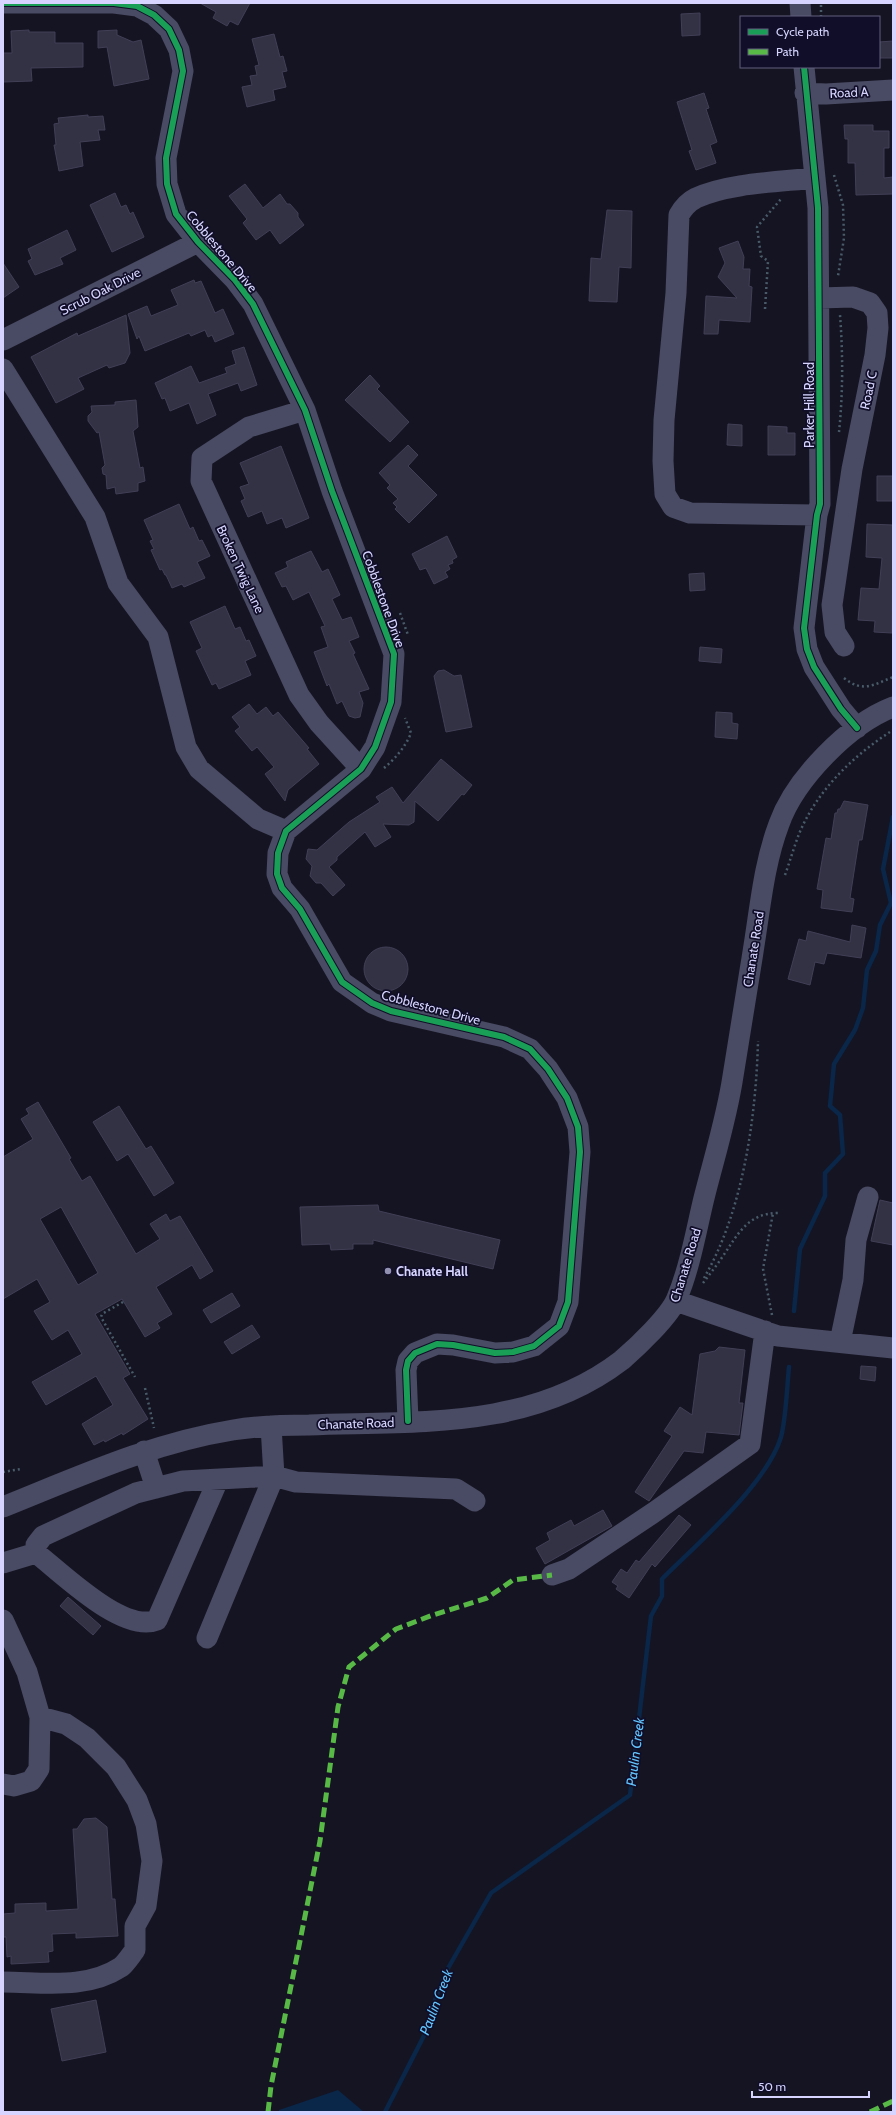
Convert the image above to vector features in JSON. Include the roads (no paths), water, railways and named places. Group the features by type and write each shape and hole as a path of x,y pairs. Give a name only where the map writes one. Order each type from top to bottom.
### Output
{"street":[{"name":"Cobblestone Drive","path":"3,3 114,3 136,6 154,15 169,29 179,50 182,71 166,158 167,184 176,214 198,242 234,280 253,304 306,410 332,491 394,654 391,702 375,747 371,770 286,831 278,853 277,874 282,888 300,909 342,982 372,1003 391,1011 504,1037 530,1050 548,1069 567,1098 578,1127 580,1152 568,1302 558,1326 534,1346 519,1351 495,1353 452,1345 437,1344 415,1353 408,1361 406,1370 408,1421"},
{"path":"800,3 801,16"},
{"name":"Parker Hill Road","path":"804,68 806,179 818,208 820,298 819,509 804,628 807,648 814,667 841,709 857,728"},
{"name":"Road A","path":"805,93 826,94 893,90"},
{"path":"806,179 734,188 696,198 684,206 679,215 676,293 664,420 665,494 673,507 690,513 819,509 847,504 832,604 835,632 844,646"},
{"name":"Scrub Oak Drive","path":"3,340 198,242"},
{"name":"Road C","path":"820,298 853,297 862,299 870,303 877,313 878,328 875,355 852,469 847,504"},
{"path":"3,369 95,517 118,583 158,636 186,747 198,770 258,819 286,831"},
{"name":"Broken Twig Lane","path":"306,410 249,427 202,458 201,481 299,695 319,723 371,770"},
{"name":"Chanate Road","path":"3,1507 144,1451 203,1435 271,1426 464,1419 491,1416 526,1408 560,1396 586,1382 622,1359 664,1317 676,1301 690,1256 732,1085 763,888 780,822 790,800 803,782 826,756 857,728 893,707"},
{"path":"840,1342 853,1280 856,1240 868,1197"},
{"path":"676,1301 769,1327 778,1336 893,1348"},
{"path":"552,1575 569,1569 653,1513 750,1444 769,1327"},
{"path":"207,1638 274,1476 271,1426"},
{"path":"144,1451 156,1488"},
{"path":"36,1553 36,1545 44,1536 136,1493 182,1481 274,1476 296,1482 456,1489 476,1501"},
{"path":"36,1553 106,1609 126,1619 150,1622 157,1620 218,1480"},
{"path":"3,1563 36,1553"},
{"path":"3,1620 27,1672 40,1717 39,1769 31,1781 14,1786 3,1784"},
{"path":"3,1982 62,1984 87,1981 121,1966 135,1950 135,1926 146,1906 152,1861 146,1824 140,1806 116,1767 87,1738 66,1724 40,1717"}],"water":[{"path":"338,2090 364,2112 279,2112 279,2110"}],"waterway":[{"name":"Paulin Creek","path":"794,1311 800,1249 825,1196 825,1173 843,1154 840,1115 830,1106 834,1064 855,1030 863,1008 867,970 876,951 880,925 891,903 883,869 893,817"},
{"name":"Paulin Creek","path":"385,2112 433,2018 435,2000 447,1970 491,1893 630,1795 651,1616 662,1596 662,1579 729,1512 761,1474 773,1455 783,1430 789,1367"}],"place":[{"name":"Chanate Hall","path":"388,1271"}]}
